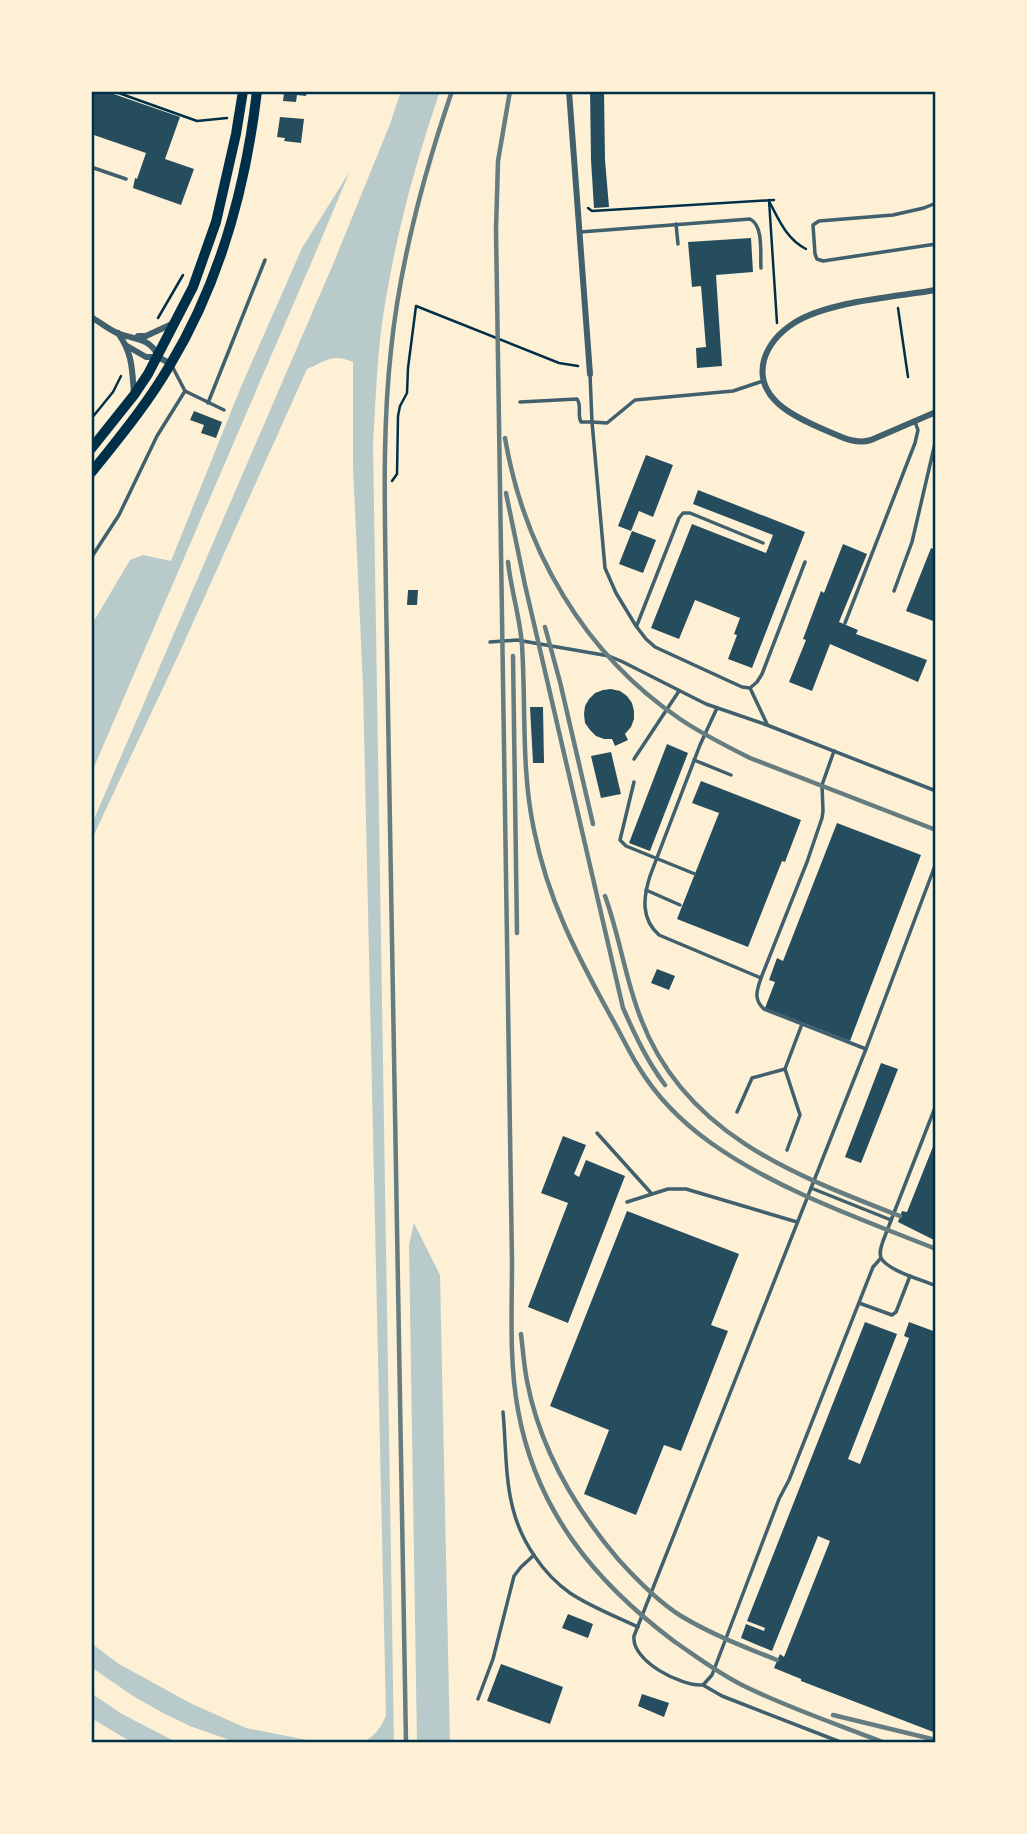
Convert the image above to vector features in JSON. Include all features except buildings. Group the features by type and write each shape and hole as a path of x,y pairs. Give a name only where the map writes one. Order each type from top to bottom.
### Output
{"main road":[{"path":"91,449 134,395 158,357 193,287 216,222 243,91"},
{"path":"91,473 147,402 171,364 211,284 225,243 248,150 257,91"}],"street":[{"path":"569,91 590,371"},
{"path":"935,413 871,440 854,442 790,413 772,398 763,381 762,372 766,355 778,335 803,318 833,307 936,290"},
{"path":"91,317 118,333 155,348 158,357"},
{"path":"133,337 146,336 176,323"},
{"path":"118,333 131,358 134,395"},
{"path":"127,346 146,357 158,357 171,364"}],"lane":[{"path":"91,167 126,179"},
{"path":"936,203 893,215 813,225 817,259 822,261 936,244"},
{"path":"580,232 745,219 754,221 759,228 761,268"},
{"path":"676,224 678,244"},
{"path":"208,403 265,260"},
{"path":"171,364 185,391 224,410"},
{"path":"590,371 605,568 636,626 655,647 742,687 750,688 762,674 805,562"},
{"path":"520,402 577,399 581,422 607,423 635,400 733,391 763,381"},
{"path":"91,558 120,515 157,436 185,391"},
{"path":"845,623 915,443 918,430 914,421"},
{"path":"894,590 912,542 936,439"},
{"path":"636,626 678,518 683,513 690,513 763,543"},
{"path":"489,642 517,640 609,656 717,708 767,724 936,791"},
{"path":"750,688 767,724"},
{"path":"634,759 679,691"},
{"path":"717,708 694,761 646,890 646,916 659,935 761,978"},
{"path":"834,751 822,785 822,818 756,993 761,1006 766,1010 866,1049"},
{"path":"694,761 731,775"},
{"path":"634,782 620,840 626,846 695,874"},
{"path":"843,1743 722,1696 703,1685 688,1684 645,1661 634,1643 936,863"},
{"path":"646,890 680,905"},
{"path":"787,1150 800,1115 785,1069 802,1024"},
{"path":"737,1112 752,1078 785,1069"},
{"path":"703,1685 714,1669 873,1267 881,1258 881,1248 891,1220 936,1105"},
{"path":"597,1133 651,1193"},
{"path":"811,1188 891,1220"},
{"path":"627,1202 668,1189 686,1189 797,1222"},
{"path":"881,1258 894,1269 936,1286"},
{"path":"859,1303 892,1315 911,1276"},
{"path":"503,1412 510,1496 519,1526 534,1555 558,1584 571,1594 638,1627"},
{"path":"478,1699 493,1659 514,1576 534,1555"}],"path":[{"path":"113,91 197,121 227,118"},
{"path":"769,200 791,239 807,249 815,250"},
{"path":"769,200 778,335"},
{"path":"578,201 587,204 592,211 774,200"},
{"path":"146,336 184,273"},
{"path":"392,481 397,474 398,416 407,393 416,306 559,363 590,371"},
{"path":"898,308 908,377"},
{"path":"91,419 113,392 131,358"}],"shaded area":[{"path":"401,91 440,91 408,196 395,250 380,339 373,444 394,1743 362,1743 377,1731 386,1715 363,686 353,466 353,362 334,358 307,369 178,656 91,841 91,826 334,262"},
{"path":"350,171 91,774 91,626 130,560 143,555 171,561 241,387 302,248"},
{"path":"414,1223 440,1275 450,1743 417,1743 409,1245"},
{"path":"91,1643 119,1664 192,1704 246,1728 322,1743 238,1743 190,1726 133,1696 91,1667"},
{"path":"91,1693 122,1714 178,1743 133,1743 91,1718"}],"railway":[{"path":"406,1743 385,442 388,381 400,284 422,187 452,91"},
{"path":"510,91 498,161 496,230 512,1336 518,1410 527,1447 554,1512 573,1541 619,1595 675,1642 724,1675 759,1693 885,1743"},
{"path":"505,438 514,480 543,559 587,631 646,693 680,719 750,758 936,830"},
{"path":"506,493 623,1008 647,1057 665,1085"},
{"path":"508,562 521,635 527,784 540,856 555,903 575,948 638,1066 653,1088 680,1118 737,1160 791,1189 849,1215 936,1249"},
{"path":"545,627 593,824"},
{"path":"513,656 517,933"},
{"path":"605,896 641,1019 660,1059 685,1093 715,1121 748,1146 821,1184 900,1216"},
{"path":"521,1334 533,1406 550,1453 573,1498 602,1539 640,1582 672,1610 692,1623 777,1660"},
{"path":"833,1715 936,1740"}]}
